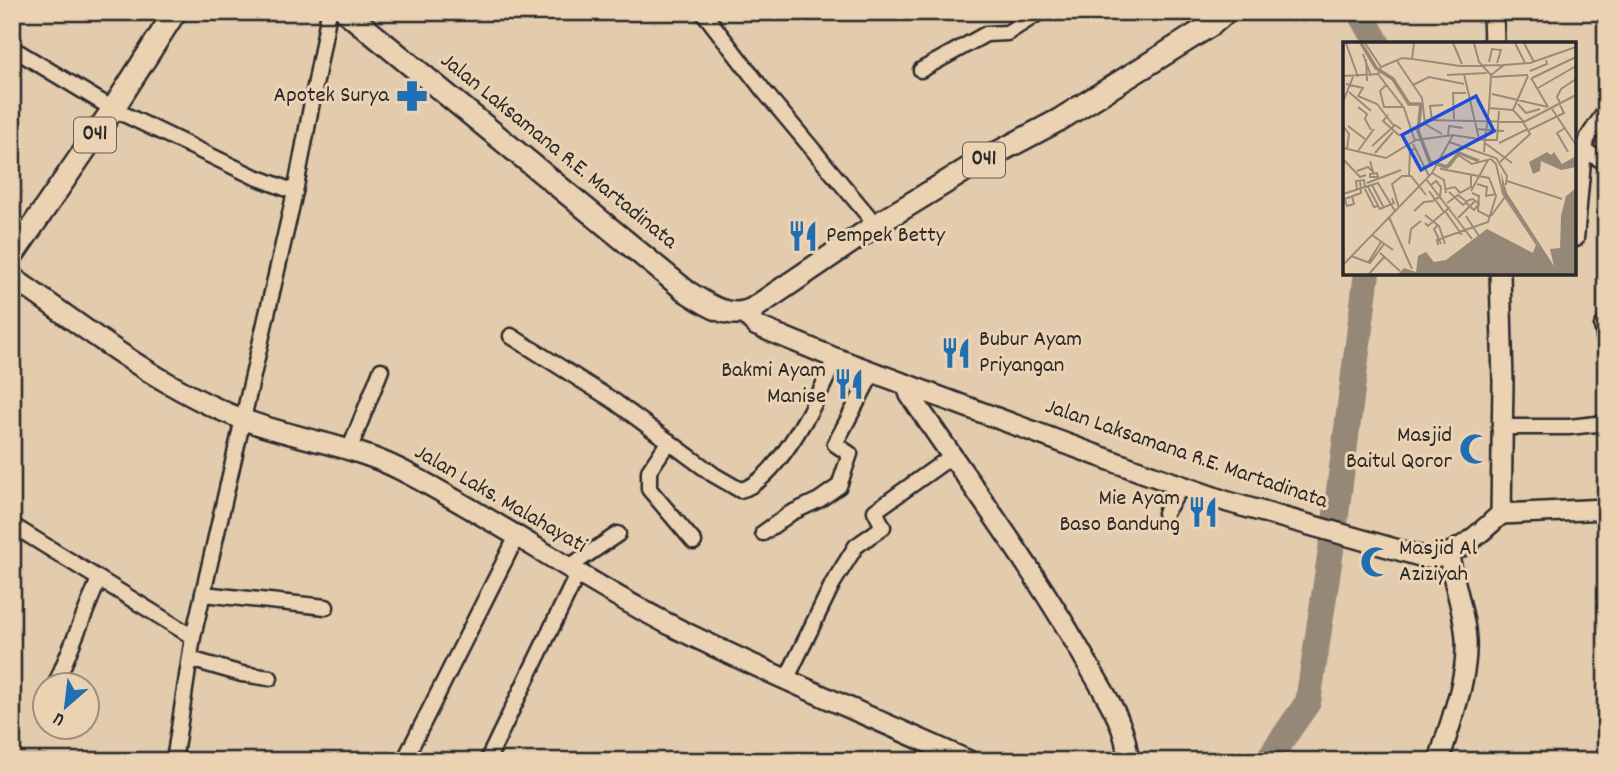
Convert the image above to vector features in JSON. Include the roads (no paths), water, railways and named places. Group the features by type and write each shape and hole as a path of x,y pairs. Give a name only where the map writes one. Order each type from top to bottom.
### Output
{"main road":[{"name":"041","path":"12,256 113,109 175,12"},
{"name":"Jalan Laksamana R.E. Martadinata","path":"346,12 686,291 716,308 745,314"},
{"name":"041","path":"745,314 876,225 974,165 1059,120 1214,16"}],"street":[{"path":"174,761 193,637 295,192 329,12"},
{"path":"703,12 763,90 876,225"},
{"path":"921,70 986,34 1007,33 1040,12"},
{"path":"1493,12 1494,42"},
{"path":"12,48 113,109 253,176 295,192"},
{"path":"1576,239 1584,150 1588,136 1606,110"},
{"path":"1584,150 1606,163"},
{"path":"1500,275 1501,514"},
{"name":"Jalan Laks. Malahayati","path":"12,277 108,344 171,383 244,420 350,448 399,469 678,629 960,759"},
{"name":"Jalan Laksamana R.E. Martadinata","path":"745,314 757,326 835,358 1182,486 1421,558 1449,555"},
{"path":"1606,323 1602,326 1606,346"},
{"path":"511,336 614,401 731,487 740,490 753,486 801,427 825,384 835,358"},
{"path":"350,448 381,370"},
{"path":"763,533 839,485 850,454 835,444 873,372"},
{"path":"906,384 910,395 1063,620 1122,725 1128,745 1128,761"},
{"path":"1502,427 1569,427 1606,423"},
{"path":"669,441 649,471 649,489 694,542"},
{"path":"787,678 833,583 856,546 883,527 875,511 951,456"},
{"path":"1165,513 1182,486"},
{"path":"1439,761 1459,695 1466,653 1466,637 1449,555 1501,514 1606,509"},
{"path":"12,525 193,637"},
{"path":"487,761 574,570 618,534"},
{"path":"405,759 517,536"},
{"path":"60,672 99,579"},
{"path":"203,594 326,607"},
{"path":"190,659 242,674 270,678"}],"waterway":[{"path":"1360,12 1377,42"},
{"path":"1267,761 1308,702 1334,530 1367,275"}],"place":[{"name":"Apotek Surya","path":"412,96"},
{"name":"Pempek Betty","path":"803,236"},
{"name":"Bubur Ayam Priyangan","path":"956,353"},
{"name":"Bakmi Ayam Manise","path":"849,384"},
{"name":"Masjid Baitul Qoror","path":"1475,449"},
{"name":"Mie Ayam Baso Bandung","path":"1203,512"},
{"name":"Masjid Al Aziziyah","path":"1376,562"}]}
